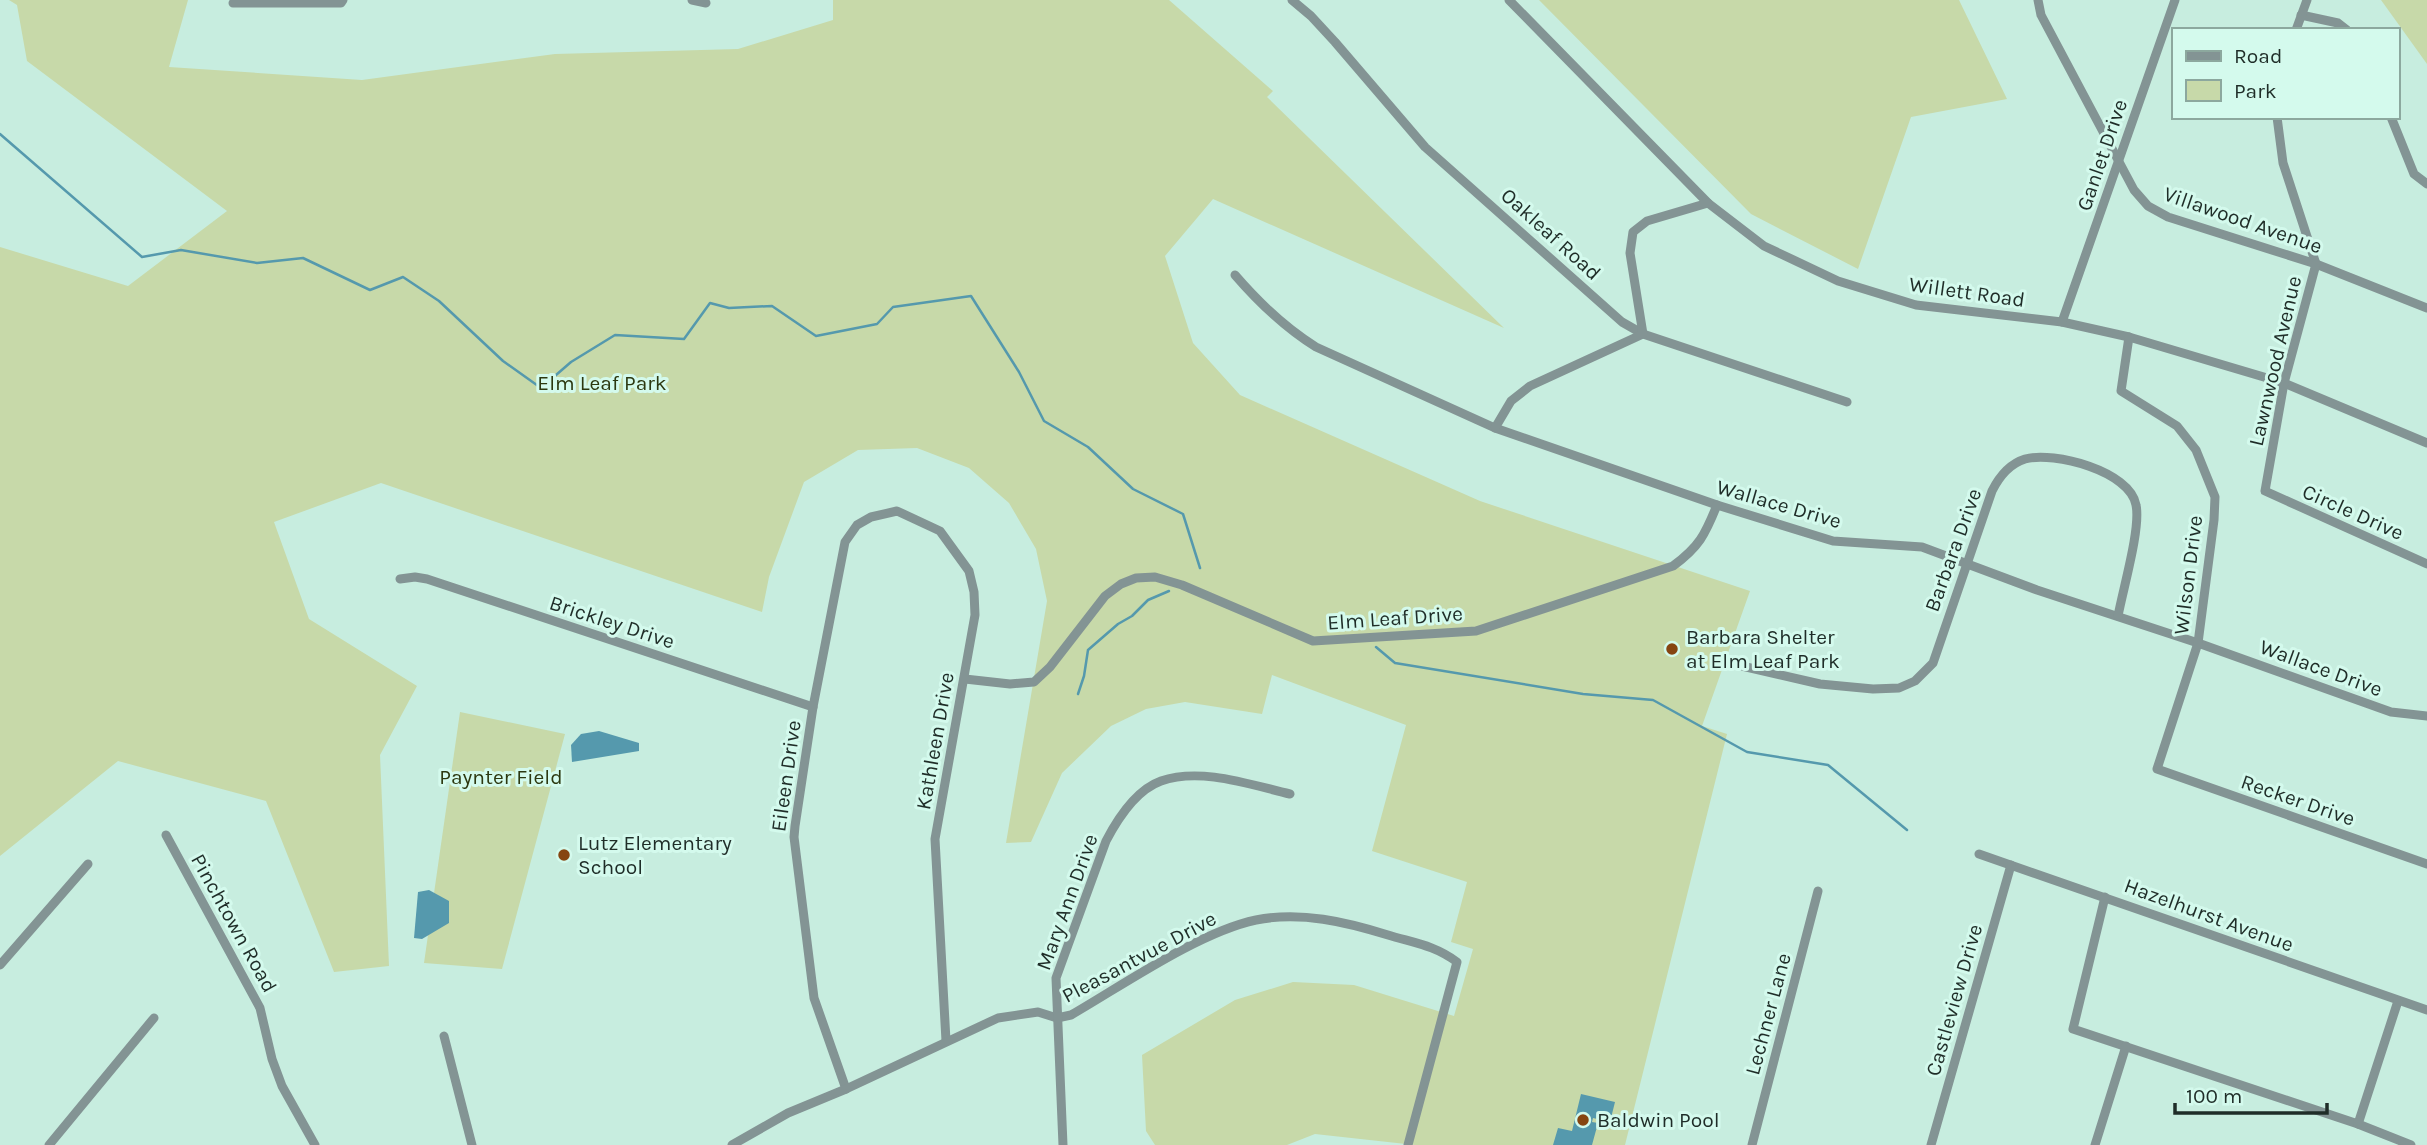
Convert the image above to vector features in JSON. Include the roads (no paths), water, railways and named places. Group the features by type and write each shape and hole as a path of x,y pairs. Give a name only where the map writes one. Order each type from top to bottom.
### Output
{"street":[{"path":"233,3 341,3 343,0"},
{"path":"692,0 706,4"},
{"name":"Oakleaf Road","path":"1292,0 1327,33 1425,147 1622,322 1643,334 1847,402"},
{"name":"Willett Road","path":"1508,0 1708,203 1764,246 1838,281 1916,305 2062,322 2129,337 2284,383 2427,443"},
{"name":"Villawood Avenue","path":"2038,0 2041,15 2118,162 2148,206 2168,217 2316,264 2427,307"},
{"name":"Ganlet Drive","path":"2062,322 2175,0"},
{"path":"2297,28 2307,0"},
{"path":"2301,15 2338,23 2344,28"},
{"name":"Lawnwood Avenue","path":"2265,492 2284,383 2316,264 2283,163 2277,119"},
{"path":"2392,119 2414,174 2427,184"},
{"path":"1495,428 1511,401 1530,386 1643,334 1630,253 1633,232 1647,221 1708,203"},
{"name":"Wallace Drive","path":"1235,275 1263,307 1292,332 1495,428 1717,505 1833,541 1922,547 2037,590 2118,615 2391,712 2427,716"},
{"name":"Wilson Drive","path":"2129,337 2121,391 2177,426 2196,450 2215,497 2198,643 2157,769"},
{"name":"Barbara Drive","path":"1742,666 1820,684 1846,687 1899,688 1914,681 1933,663 1966,562 1992,491 2002,473 2023,459 2045,456 2064,459 2111,475 2128,489 2136,502 2137,521 2118,615"},
{"name":"Circle Drive","path":"2265,492 2427,564"},
{"name":"Elm Leaf Drive","path":"965,679 1010,684 1034,682 1050,667 1105,596 1121,584 1136,578 1154,577 1182,585 1313,641 1476,631 1673,566 1693,551 1706,531 1717,505"},
{"name":"Kathleen Drive","path":"871,517 897,511 940,531 969,570 974,592 975,615 965,679 935,839 946,1041"},
{"name":"Eileen Drive","path":"846,1089 814,998 794,837 813,707 845,542 857,525 871,517"},
{"name":"Brickley Drive","path":"400,579 427,579 813,707"},
{"name":"Recker Drive","path":"2157,769 2427,864"},
{"name":"Mary Ann Drive","path":"1063,1145 1056,978 1106,841 1117,820 1135,800 1159,781 1184,777 1212,778 1290,794"},
{"name":"Pinchtown Road","path":"166,835 260,1008 272,1059 282,1086 315,1145"},
{"name":"Hazelhurst Avenue","path":"1979,854 2427,1010"},
{"path":"0,965 88,864"},
{"name":"Castleview Drive","path":"1931,1145 2011,865"},
{"name":"Lechner Lane","path":"1752,1145 1818,891"},
{"path":"2105,897 2073,1029 2358,1124 2411,1145"},
{"name":"Pleasantvue Drive","path":"732,1145 789,1113 998,1017 1038,1012 1057,1018 1071,1015 1181,951 1221,932 1256,920 1314,918 1353,923 1440,950 1457,962 1408,1145"},
{"path":"2358,1124 2398,1001"},
{"path":"48,1145 154,1018"},
{"path":"444,1036 472,1145"},
{"path":"2095,1145 2126,1046"}],"water":[{"path":"599,731 639,743 639,751 572,762 571,745 581,734"},
{"path":"429,890 449,901 449,923 422,939 414,938 418,892"},
{"name":"Baldwin Pool","path":"1581,1094 1615,1102 1610,1122 1593,1118 1592,1122 1598,1123 1592,1145 1553,1145 1558,1128 1572,1131"}],"waterway":[{"path":"0,134 142,257 181,250 257,263 303,258 370,290 403,277 439,301 503,361 541,388 571,362 615,335 684,339 710,303 729,308 772,306 816,336 877,324 893,307 971,296 1019,372 1044,421 1088,447 1133,489 1183,514 1200,568"},
{"path":"1078,694 1088,650 1148,600 1169,591"},
{"path":"1376,647 1395,663 1583,694 1653,700 1747,752 1828,765 1907,830"}],"place":[{"name":"Barbara Shelter at Elm Leaf Park","path":"1672,649"},
{"name":"Lutz Elementary School","path":"564,855"},
{"name":"Baldwin Pool","path":"1583,1120"}],"park label":[{"name":"Elm Leaf Park","path":"602,383"},
{"name":"Paynter Field","path":"501,777"}]}
